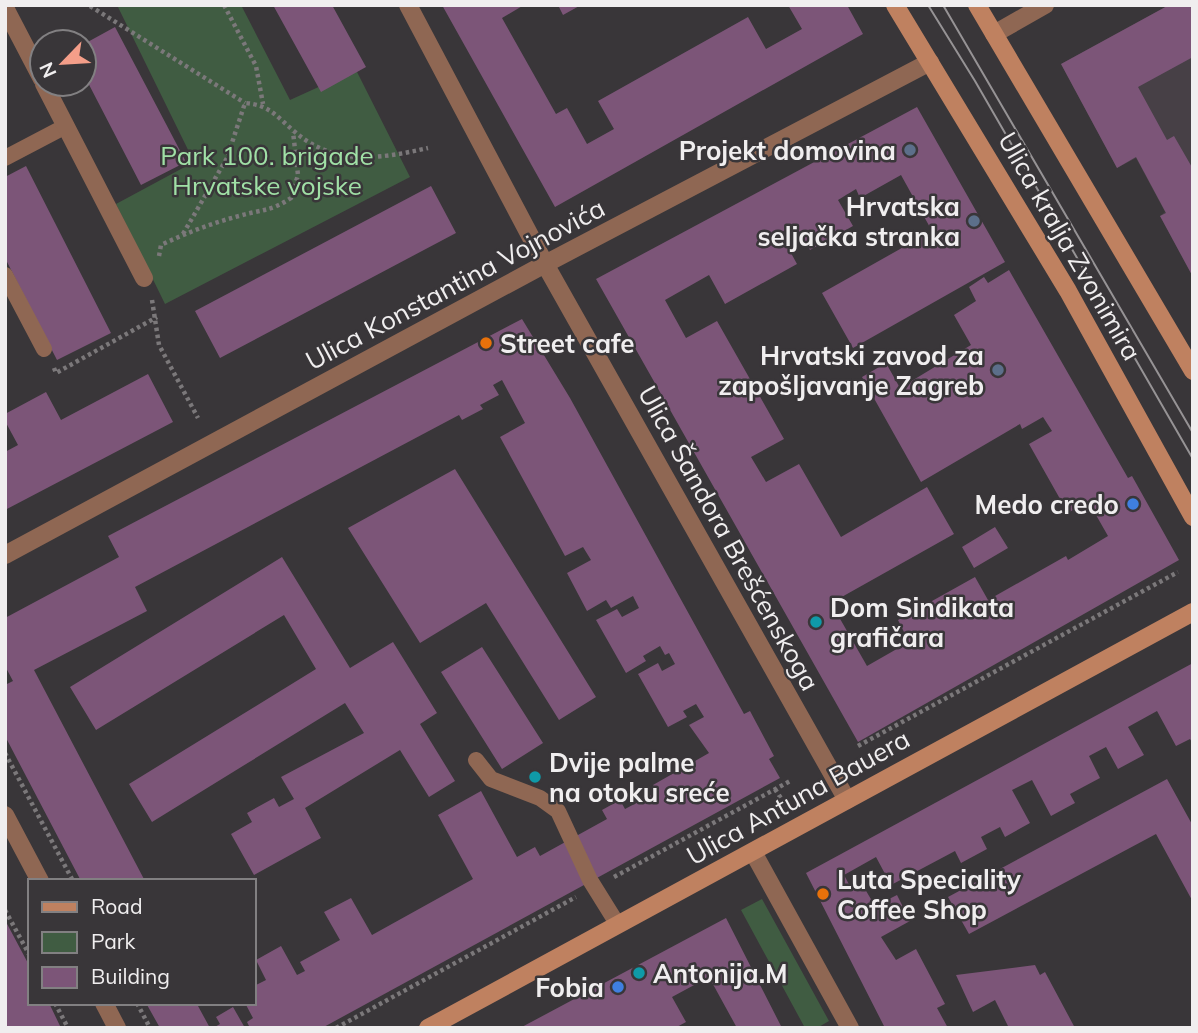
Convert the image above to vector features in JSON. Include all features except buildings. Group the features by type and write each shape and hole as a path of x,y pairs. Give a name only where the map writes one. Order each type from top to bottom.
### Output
{"main road":[{"name":"Ulica kralja Zvonimira","path":"895,5 1068,291 1193,517"},
{"name":"Ulica kralja Zvonimira","path":"977,5 1193,370"},
{"name":"Ulica Antuna Bauera","path":"428,1028 1193,612"}],"street":[{"name":"Ulica Šandora Brešćenskoga","path":"408,5 545,264 847,800"},
{"path":"994,34 1045,5"},
{"path":"6,7 28,51"},
{"name":"Ulica Konstantina Vojnovića","path":"5,555 545,264 930,62"},
{"path":"51,98 144,278"},
{"path":"5,815 39,879"},
{"path":"753,852 850,1028"},
{"path":"105,1005 117,1028"}],"lane":[{"path":"5,158 66,126"},
{"path":"5,275 44,349"},
{"path":"476,760 491,779 540,798 558,811 594,887 618,925"}],"path":[{"path":"224,5 256,66 263,104 315,148 359,159 393,156 428,148"},
{"path":"90,6 245,103 263,104"},
{"path":"183,234 227,158 245,103"},
{"path":"155,263 161,253 161,245 183,234 241,215 273,210 291,198 298,175 293,131"},
{"path":"144,278 157,317 159,345 198,418"},
{"path":"44,349 56,373 157,317"},
{"path":"858,746 1178,572"},
{"path":"5,753 72,879"},
{"path":"336,1028 792,780"},
{"path":"775,789 792,815"},
{"path":"5,911 28,952"},
{"path":"56,1005 68,1028"},
{"path":"138,1005 150,1028"}],"shaded area":[{"path":"1169,5 1193,5 1193,277 1160,216 1165,212 1136,158 1117,168 1061,64"}],"green space":[{"name":"Park 100. brigade Hrvatske vojske","path":"117,5 241,5 290,100 356,70 410,177 165,304 116,204 194,162"},
{"path":"762,899 829,1021 817,1028 805,1028 741,910"}],"tram line":[{"path":"928,5 975,81 1193,459"},
{"path":"943,5 1193,433"}],"place":[{"name":"Projekt domovina","path":"910,150"},
{"name":"Hrvatska seljačka stranka","path":"974,221"},
{"name":"Street cafe","path":"486,343"},
{"name":"Hrvatski zavod za zapošljavanje Zagreb","path":"998,370"},
{"name":"Medo credo","path":"1133,504"},
{"name":"Dom Sindikata grafičara","path":"816,622"},
{"name":"Dvije palme na otoku sreće","path":"535,777"},
{"name":"Luta Speciality Coffee Shop","path":"823,894"},
{"name":"Antonija.M","path":"639,973"},
{"name":"Fobia","path":"618,987"}]}
